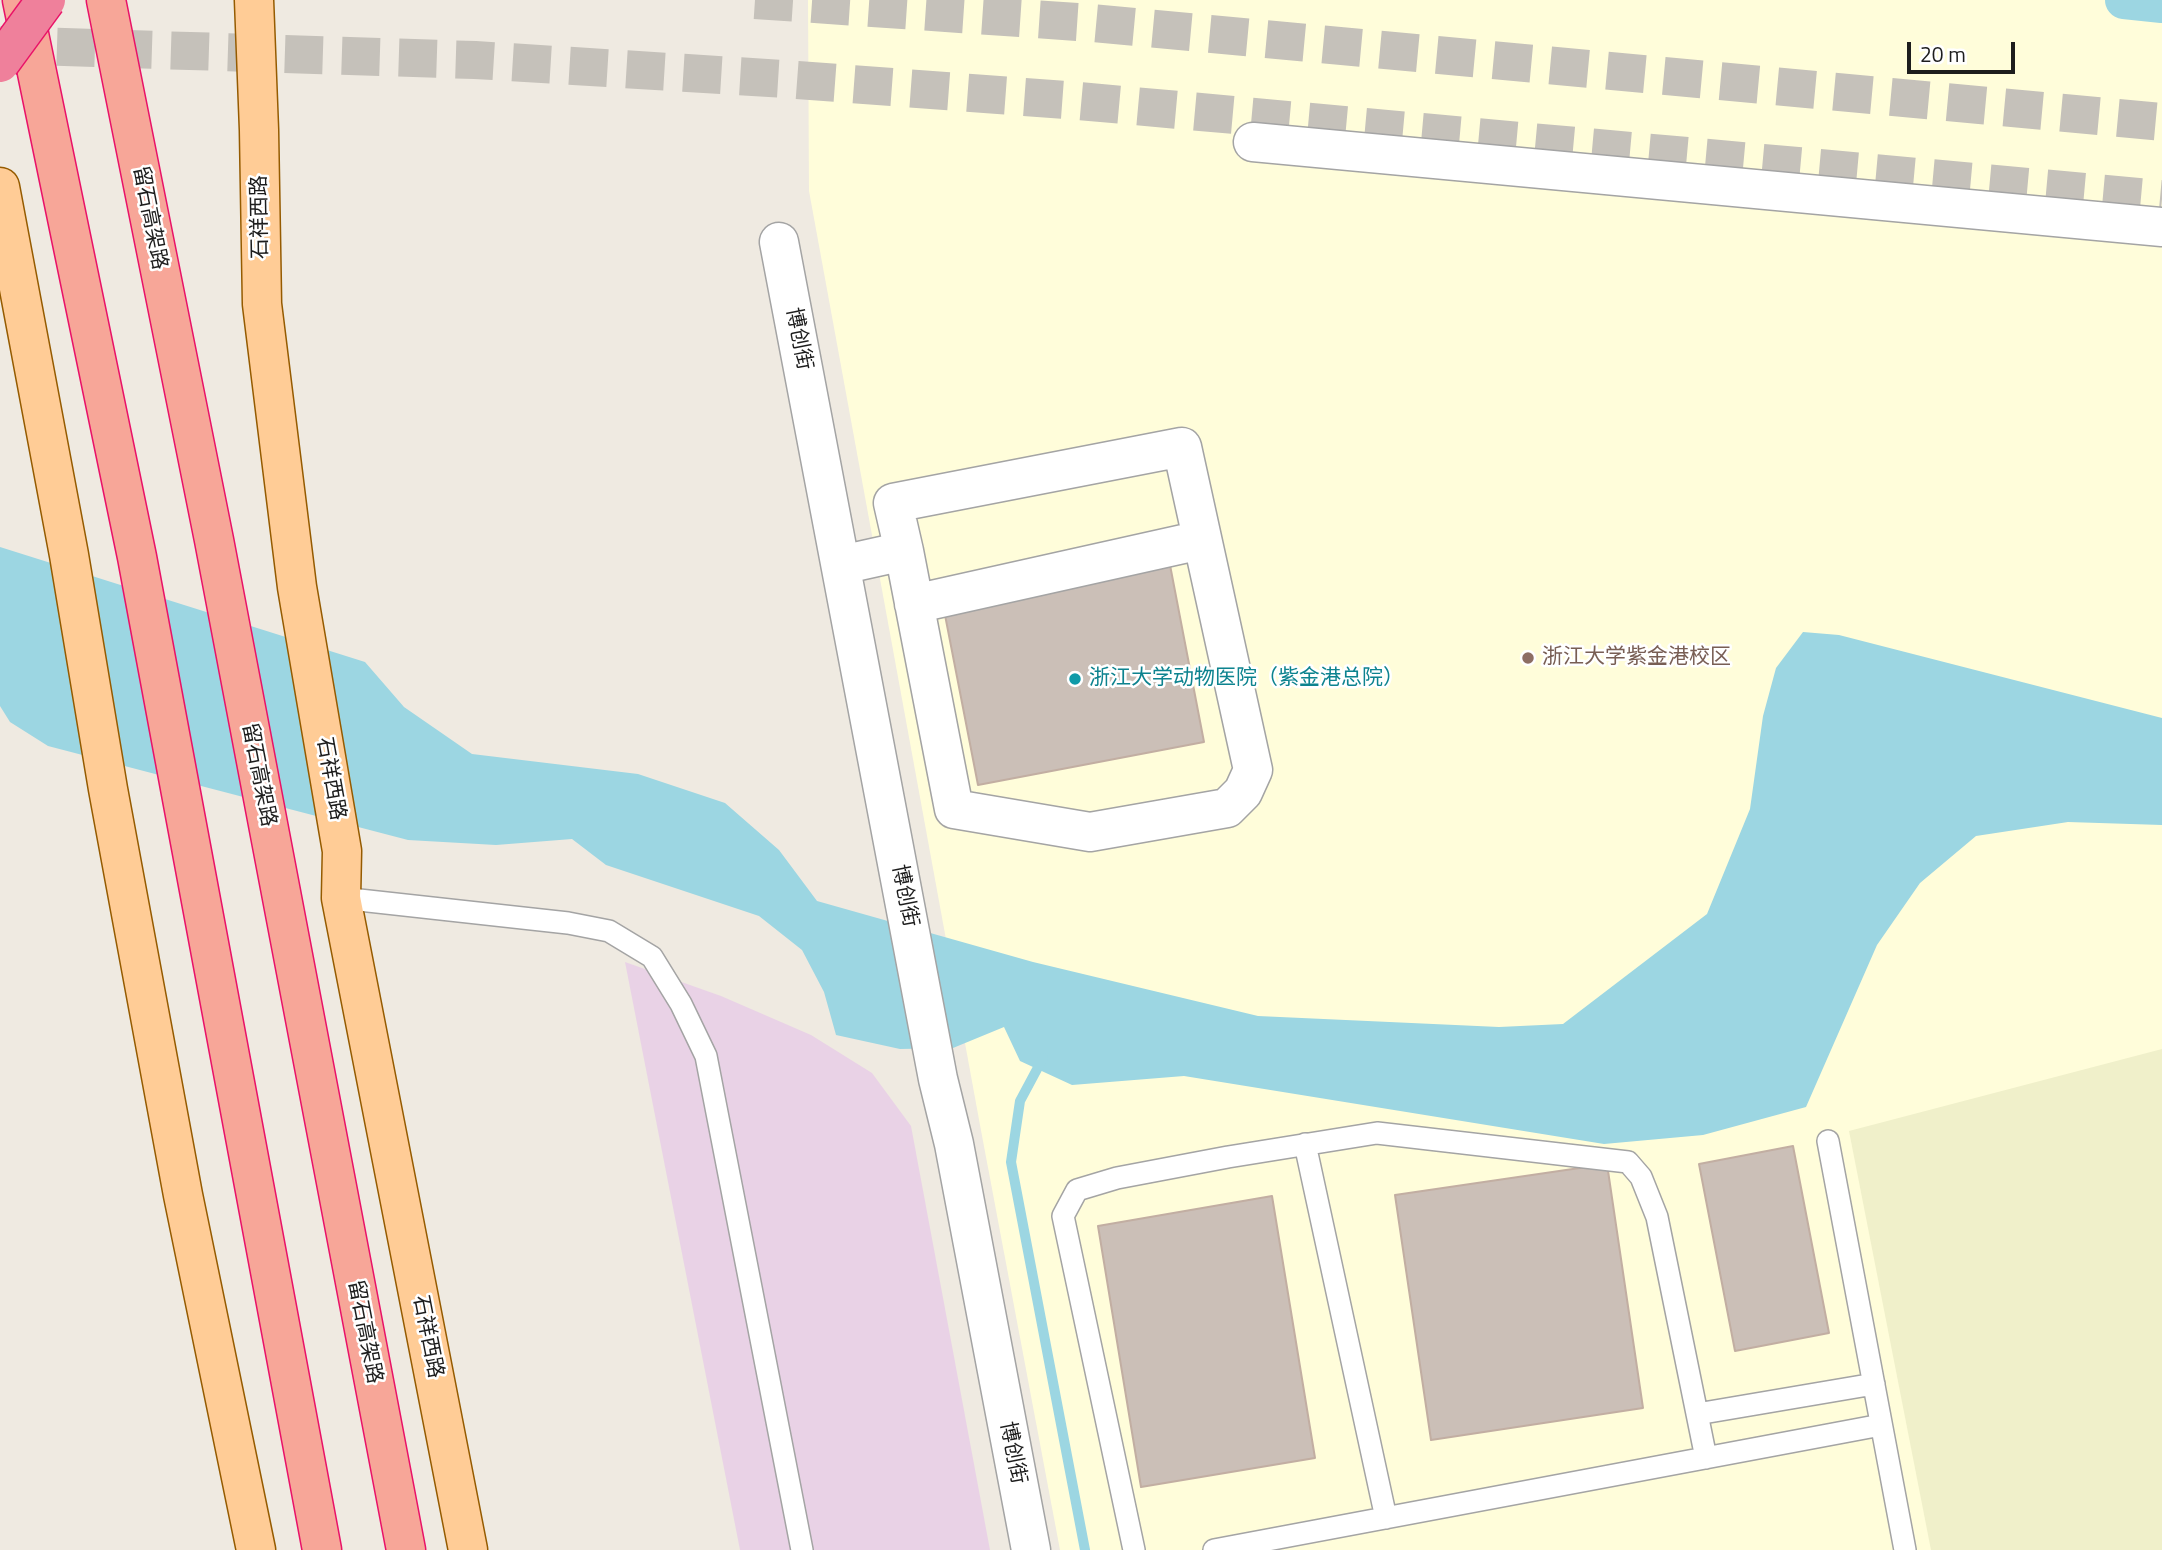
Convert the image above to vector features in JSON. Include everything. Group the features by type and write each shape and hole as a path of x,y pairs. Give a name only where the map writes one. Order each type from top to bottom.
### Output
{"highway":[{"path":"22,0 137,557 322,1550"},
{"path":"0,63 46,0"},
{"name":"留石高架路","path":"106,0 214,540 406,1550"}],"main road":[{"name":"石祥西路","path":"254,0 262,304 297,587 342,851 341,898 468,1550"},
{"path":"2,205 69,555 108,789 183,1195 256,1550"}],"street":[{"path":"1253,142 2162,227"},
{"name":"博创街","path":"779,242 938,1079 954,1144 1031,1550"},
{"path":"1182,447 1253,770 1243,792 1227,808 1090,832 954,809 904,551 893,503 1182,447"},
{"path":"914,604 1201,540"},
{"path":"841,565 904,551"}],"lane":[{"path":"341,898 568,923 609,931 652,957 681,1004 706,1056 802,1550"},
{"path":"1133,1550 1063,1216 1077,1190 1117,1178 1305,1144 1377,1133 1628,1162 1641,1177 1657,1217 1706,1458"},
{"path":"1828,1141 1905,1550"},
{"path":"1305,1144 1386,1518"},
{"path":"1697,1413 1874,1384"},
{"path":"1214,1550 1881,1425"}],"shaded area":[{"name":"浙江大学紫金港校区","path":"808,0 2162,0 2162,1550 1060,1550 809,191"},
{"path":"625,962 721,996 811,1035 872,1073 911,1126 990,1550 740,1550"}],"green space":[{"path":"2162,1049 2162,1550 1931,1550 1849,1131"}],"water":[{"path":"0,547 365,662 404,707 472,754 638,774 725,803 779,850 817,901 1033,962 1258,1016 1499,1027 1563,1024 1707,914 1750,809 1763,716 1776,668 1803,632 1839,635 2162,718 2162,825 2068,822 1976,836 1920,883 1877,945 1806,1107 1703,1135 1604,1144 1184,1076 1072,1085 1020,1061 1004,1027 953,1048 900,1049 836,1035 824,992 802,950 759,916 606,865 572,839 496,845 408,840 48,746 10,722 0,706"}],"building":[{"name":"浙江大学动物医院（紫金港总院）","path":"1170,565 1204,742 978,785 945,615"},
{"path":"1793,1146 1829,1333 1735,1351 1699,1164"},
{"path":"1607,1164 1643,1408 1431,1440 1395,1195"},
{"path":"1272,1196 1315,1458 1141,1487 1098,1226"}],"waterway":[{"path":"2124,0 2162,4"},
{"path":"1043,1058 1020,1101 1011,1162 1085,1550"}],"tunnel":[{"path":"755,0 1092,23 2162,122"},
{"path":"0,45 475,60 784,79 1079,101 2162,199"}],"place":[{"name":"浙江大学紫金港校区","path":"1528,658"},
{"name":"浙江大学动物医院（紫金港总院）","path":"1075,679"}]}
